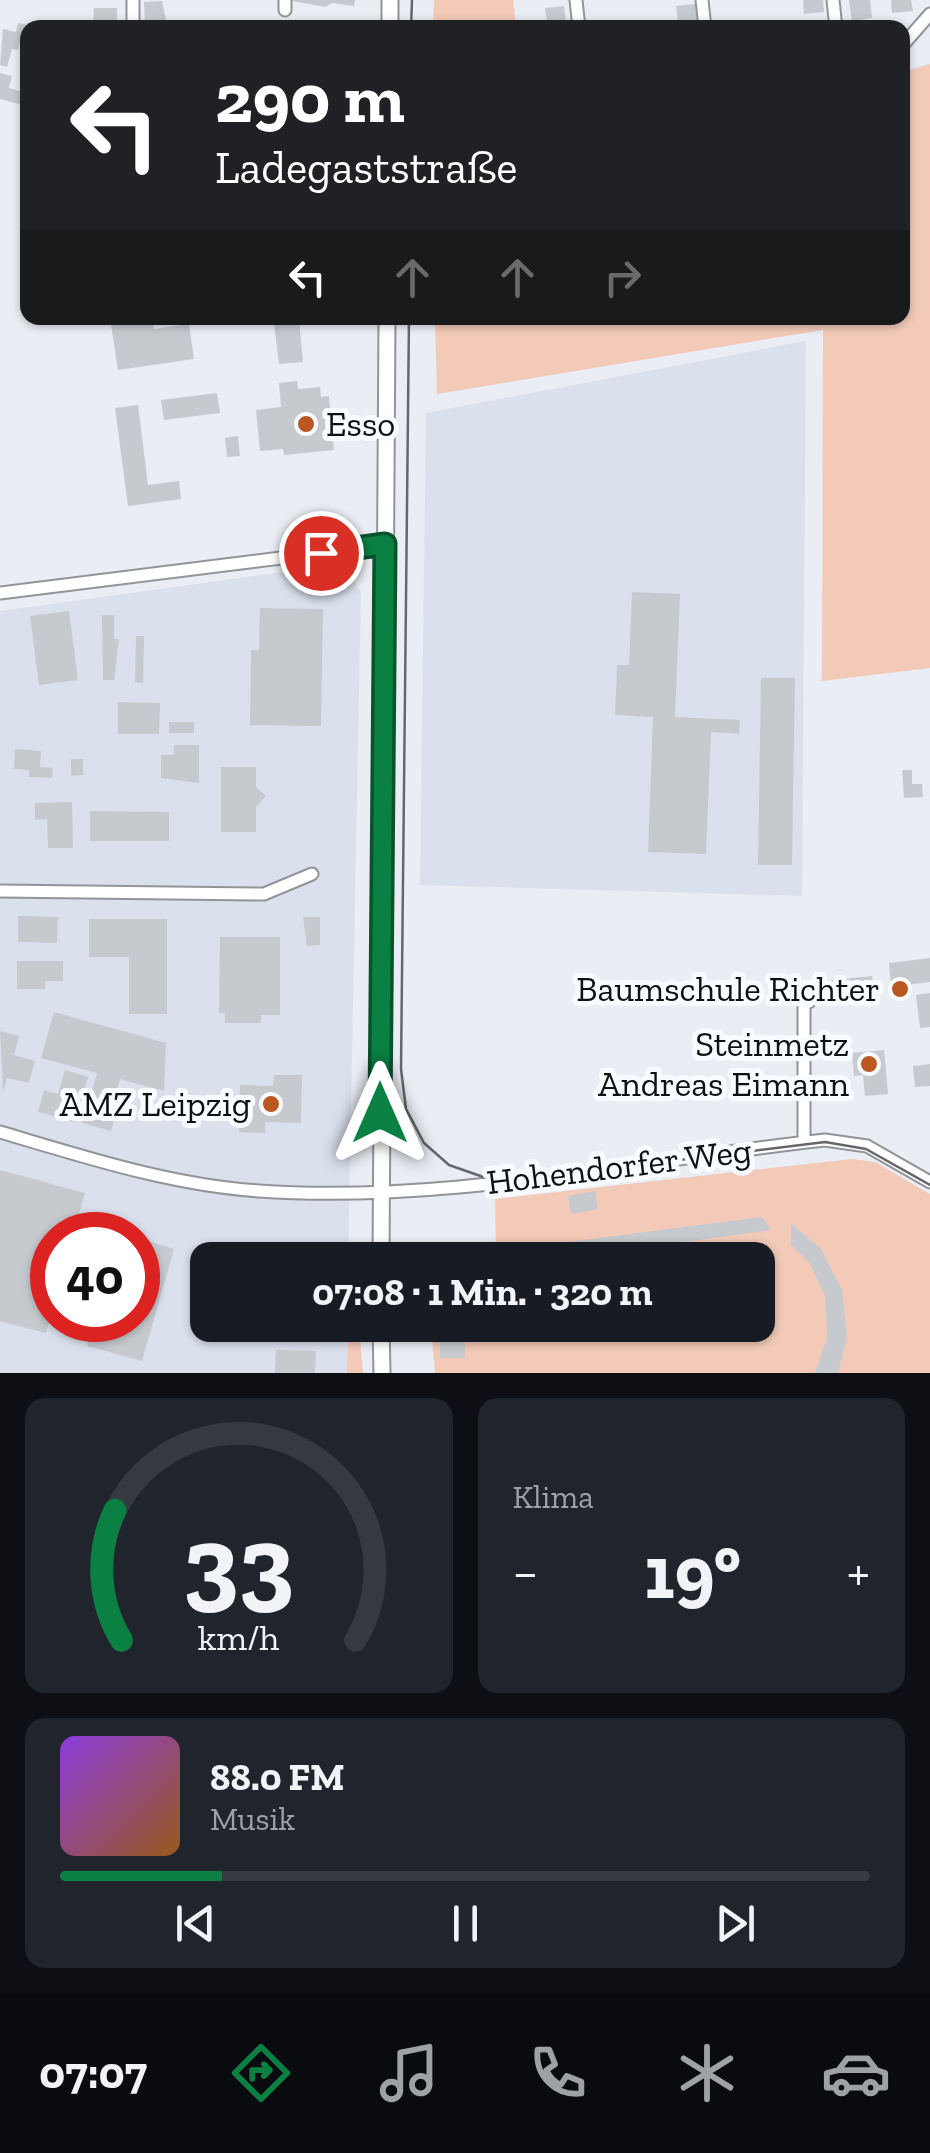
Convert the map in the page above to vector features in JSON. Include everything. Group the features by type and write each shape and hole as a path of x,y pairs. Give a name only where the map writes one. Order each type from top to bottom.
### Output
{"street":[{"path":"910,37 930,14"},
{"path":"380,1242 387,325"},
{"path":"0,594 385,544"},
{"path":"0,891 264,894 312,874"},
{"path":"804,1142 806,1002"},
{"name":"Hohendorfer Weg","path":"0,1132 130,1170 204,1185 296,1193 473,1185 804,1142 858,1143 930,1182"},
{"path":"382,1342 382,1373"}],"shaded area":[{"path":"434,0 513,0 515,20 433,20"},
{"path":"930,64 930,668 822,681 823,330 437,394 435,325 910,325 910,70"},
{"path":"806,341 802,896 420,885 426,413"},
{"path":"341,564 361,592 348,1242 190,1242 190,1342 348,1342 347,1373 0,1373 0,611"},
{"path":"852,1159 875,1162 930,1194 930,1373 435,1373 432,1342 775,1342 775,1242 496,1242 495,1199"},
{"path":"348,1342 360,1342 363,1373 347,1373"}],"building":[{"path":"288,0 355,0 354,6 332,3 325,7"},
{"path":"803,0 823,0 824,12 804,14"},
{"path":"849,0 870,0 872,18 852,20"},
{"path":"891,0 911,0 913,11 892,13"},
{"path":"162,1 166,20 145,20 144,2"},
{"path":"695,4 697,20 678,20 676,6"},
{"path":"564,6 566,20 547,20 545,8"},
{"path":"94,8 117,8 117,20 93,20"},
{"path":"20,23 18,50 12,49 7,67 0,65 3,29 16,32"},
{"path":"0,73 12,76 9,88 20,91 20,104 0,99"},
{"path":"111,325 153,325 154,329 189,325 194,359 118,370"},
{"path":"274,325 299,325 303,362 279,364"},
{"path":"297,381 298,389 320,387 321,397 329,396 334,450 284,455 283,449 260,451 256,410 281,407 279,383"},
{"path":"217,393 220,413 164,420 161,400"},
{"path":"138,405 148,485 179,481 181,499 128,506 115,408"},
{"path":"238,436 240,456 227,457 225,438"},
{"path":"632,592 680,594 675,717 740,720 739,734 711,732 706,854 648,852 653,717 615,715 617,665 629,665"},
{"path":"260,608 323,609 321,726 250,725 251,650 259,650"},
{"path":"69,611 78,680 39,685 30,616"},
{"path":"102,615 114,615 114,639 119,639 114,680 103,680"},
{"path":"136,636 144,636 143,683 135,682"},
{"path":"761,678 795,678 792,865 758,865"},
{"path":"118,702 160,703 159,734 118,734"},
{"path":"169,722 194,722 194,733 169,733"},
{"path":"174,745 199,745 199,783 161,778 161,755 174,755"},
{"path":"15,749 41,751 40,767 53,768 52,778 29,777 29,770 14,769"},
{"path":"71,759 83,759 83,775 71,776"},
{"path":"221,767 256,767 256,787 266,796 256,807 256,832 221,832"},
{"path":"902,770 912,770 912,784 922,784 923,797 904,798"},
{"path":"72,802 73,848 48,848 47,819 35,820 35,803"},
{"path":"90,811 169,812 169,841 90,841"},
{"path":"18,916 58,917 57,943 18,942"},
{"path":"303,917 320,917 320,945 307,946"},
{"path":"89,919 167,919 167,1014 129,1014 129,957 89,957"},
{"path":"220,937 280,937 280,1015 261,1015 261,1023 225,1023 225,1013 219,1013"},
{"path":"930,958 930,982 891,987 889,963"},
{"path":"17,961 63,961 63,981 45,981 45,989 17,989"},
{"path":"872,976 874,988 825,994 824,981"},
{"path":"930,993 930,1027 920,1028 916,995"},
{"path":"54,1012 166,1043 164,1091 120,1079 110,1112 116,1113 111,1131 82,1123 83,1103 88,1105 97,1073 41,1058"},
{"path":"0,1031 19,1036 14,1055 35,1061 29,1083 7,1078 3,1092"},
{"name":"Steinmetz Andreas Eimann","path":"884,1050 888,1094 865,1096 863,1075 854,1076 852,1053"},
{"path":"930,1064 930,1086 915,1087 913,1066"},
{"path":"65,1070 88,1077 75,1122 38,1112 44,1090 58,1094"},
{"name":"AMZ Leipzig","path":"274,1075 302,1075 301,1123 265,1122 265,1133 239,1132 240,1085 273,1086"},
{"path":"0,1170 85,1193 80,1212 30,1212 30,1329 0,1321"},
{"path":"595,1191 598,1209 571,1214 568,1196"},
{"path":"762,1217 771,1230 683,1242 567,1242"},
{"path":"791,1223 821,1249 842,1290 847,1338 838,1373 815,1373 827,1338 825,1296 809,1262 791,1245"},
{"path":"160,1245 174,1249 160,1298"},
{"path":"88,1342 147,1342 142,1361 87,1346"},
{"path":"440,1342 465,1342 465,1358 440,1358"},
{"path":"276,1350 316,1351 315,1373 275,1373"}],"tram line":[{"path":"411,20 412,0"},
{"path":"409,325 401,1069 406,1109 424,1143 449,1165 489,1179 518,1180 825,1142 866,1149 930,1185"}],"place":[{"name":"Esso","path":"306,424"},
{"name":"Baumschule Richter","path":"900,989"},
{"name":"Steinmetz Andreas Eimann","path":"869,1064"},
{"name":"AMZ Leipzig","path":"271,1104"}],"route":[{"path":"321,553 385,544 380,1113"}]}
